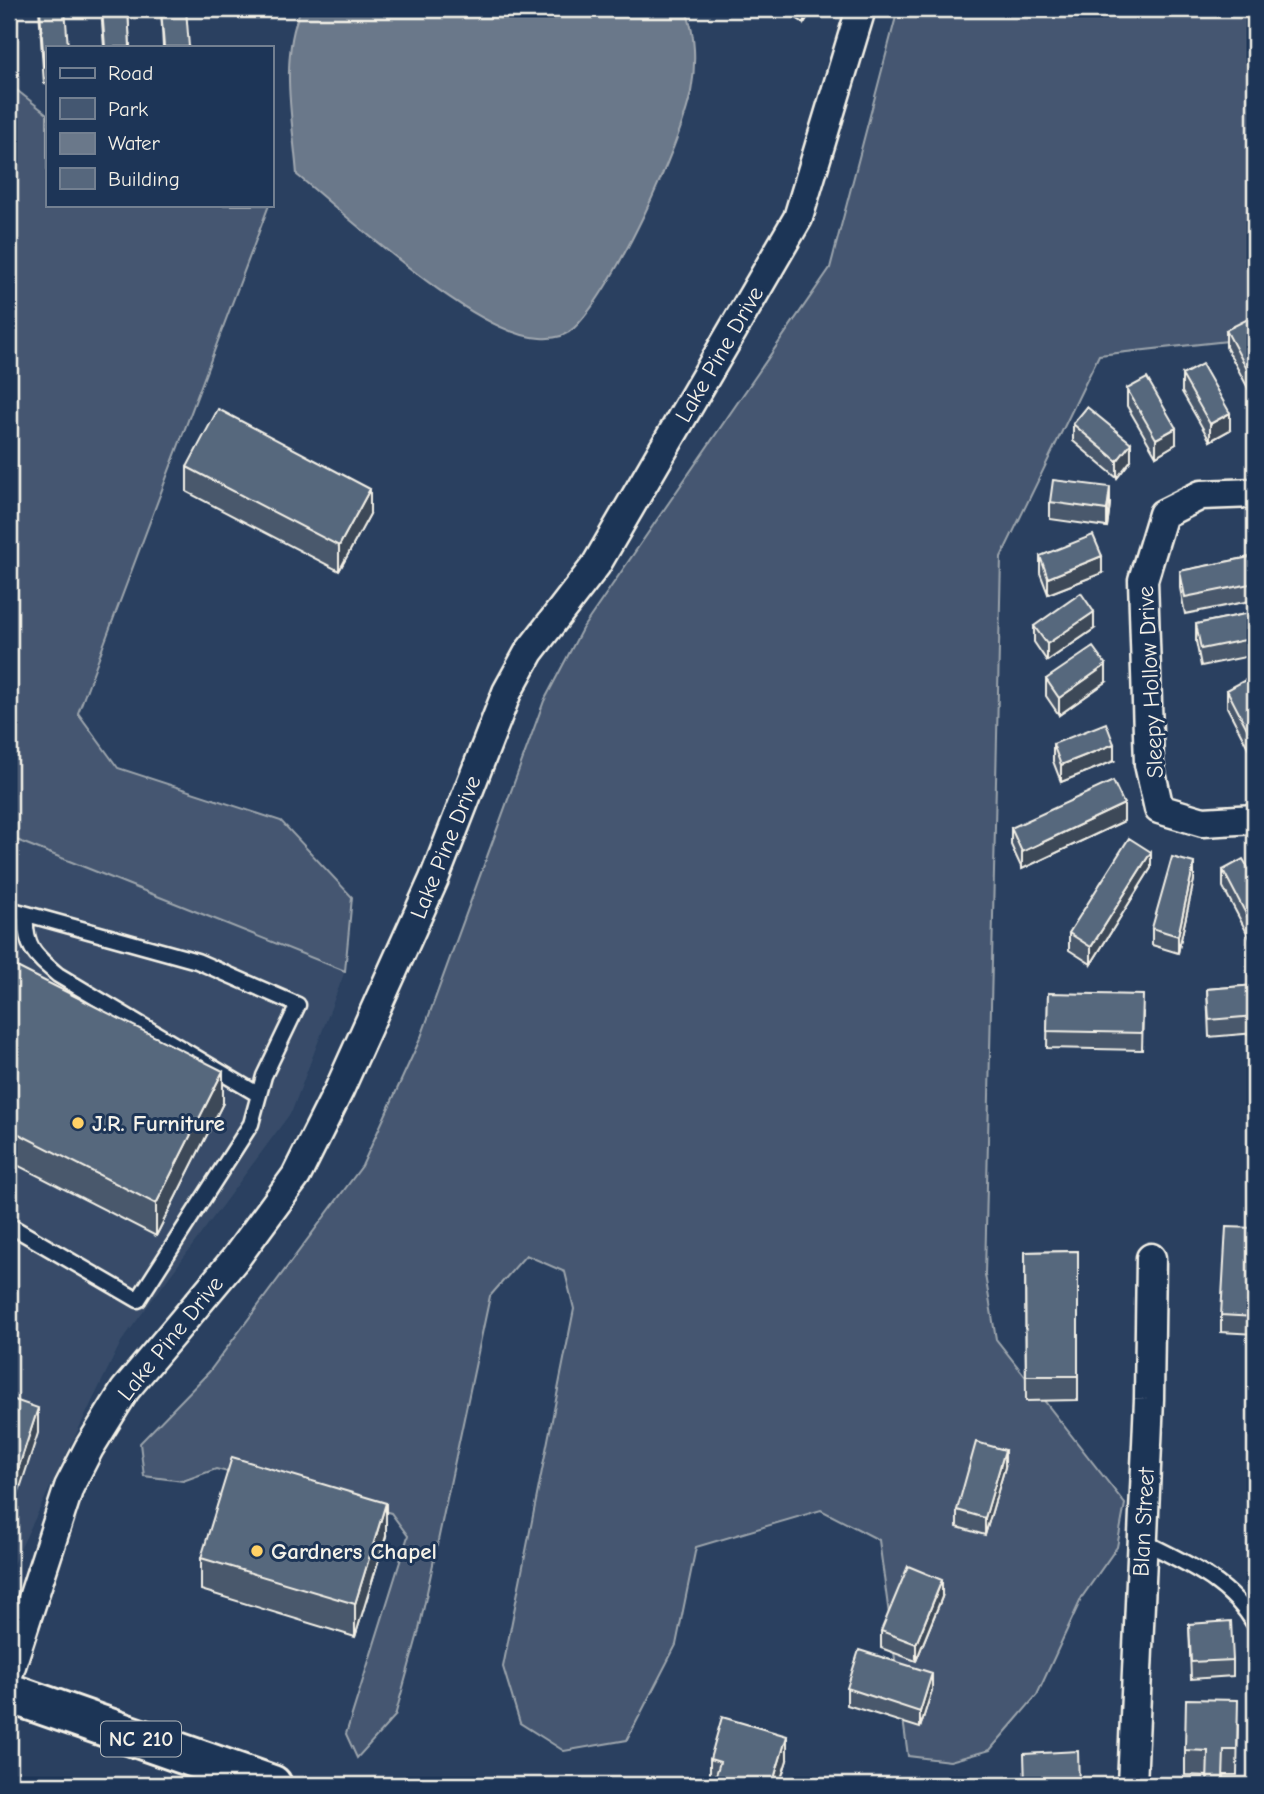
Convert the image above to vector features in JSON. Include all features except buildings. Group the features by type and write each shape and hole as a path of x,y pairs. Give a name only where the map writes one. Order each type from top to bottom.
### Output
{"main road":[{"name":"NC 210","path":"9,1693 272,1785"}],"street":[{"name":"Lake Pine Drive","path":"9,1672 69,1487 89,1448 125,1390 235,1259 296,1176 340,1088 434,879 507,692 529,652 596,565 798,218 861,9"},
{"name":"Sleepy Hollow Drive","path":"1255,493 1201,495 1163,514 1143,580 1149,764 1159,809 1203,822 1255,819"},
{"name":"Blan Street","path":"1132,1785 1151,1258"}],"lane":[{"path":"9,909 198,961 298,1005 264,1076 251,1124 138,1300 9,1225"},
{"path":"26,914 24,936 40,960 58,975 259,1095"},
{"path":"1142,1541 1209,1574 1249,1614 1255,1625"}],"shaded area":[{"path":"9,837 345,971 292,1111 121,1342 9,1572"}],"green space":[{"path":"898,9 1255,9 1255,338 1099,355 1001,557 985,1275 996,1339 1125,1504 1117,1547 1082,1597 1037,1695 990,1750 950,1761 908,1756 879,1540 821,1510 696,1547 676,1645 627,1740 564,1751 520,1723 503,1667 574,1309 565,1272 526,1255 490,1296 419,1630 395,1716 357,1758 346,1734 408,1536 391,1513 216,1469 183,1481 144,1476 140,1443 209,1372 362,1166 421,1037 544,701 582,629 830,268"},
{"path":"9,84 46,113 46,206 269,206 78,713 118,768 281,821 352,897 345,971 9,837"}],"water":[{"path":"301,9 685,9 693,39 694,71 691,92 674,146 643,216 608,283 590,309 567,334 540,338 513,332 482,318 414,272 297,175 289,69 294,28"}],"place":[{"name":"J.R. Furniture","path":"78,1123"},
{"name":"Gardners Chapel","path":"257,1551"}]}
